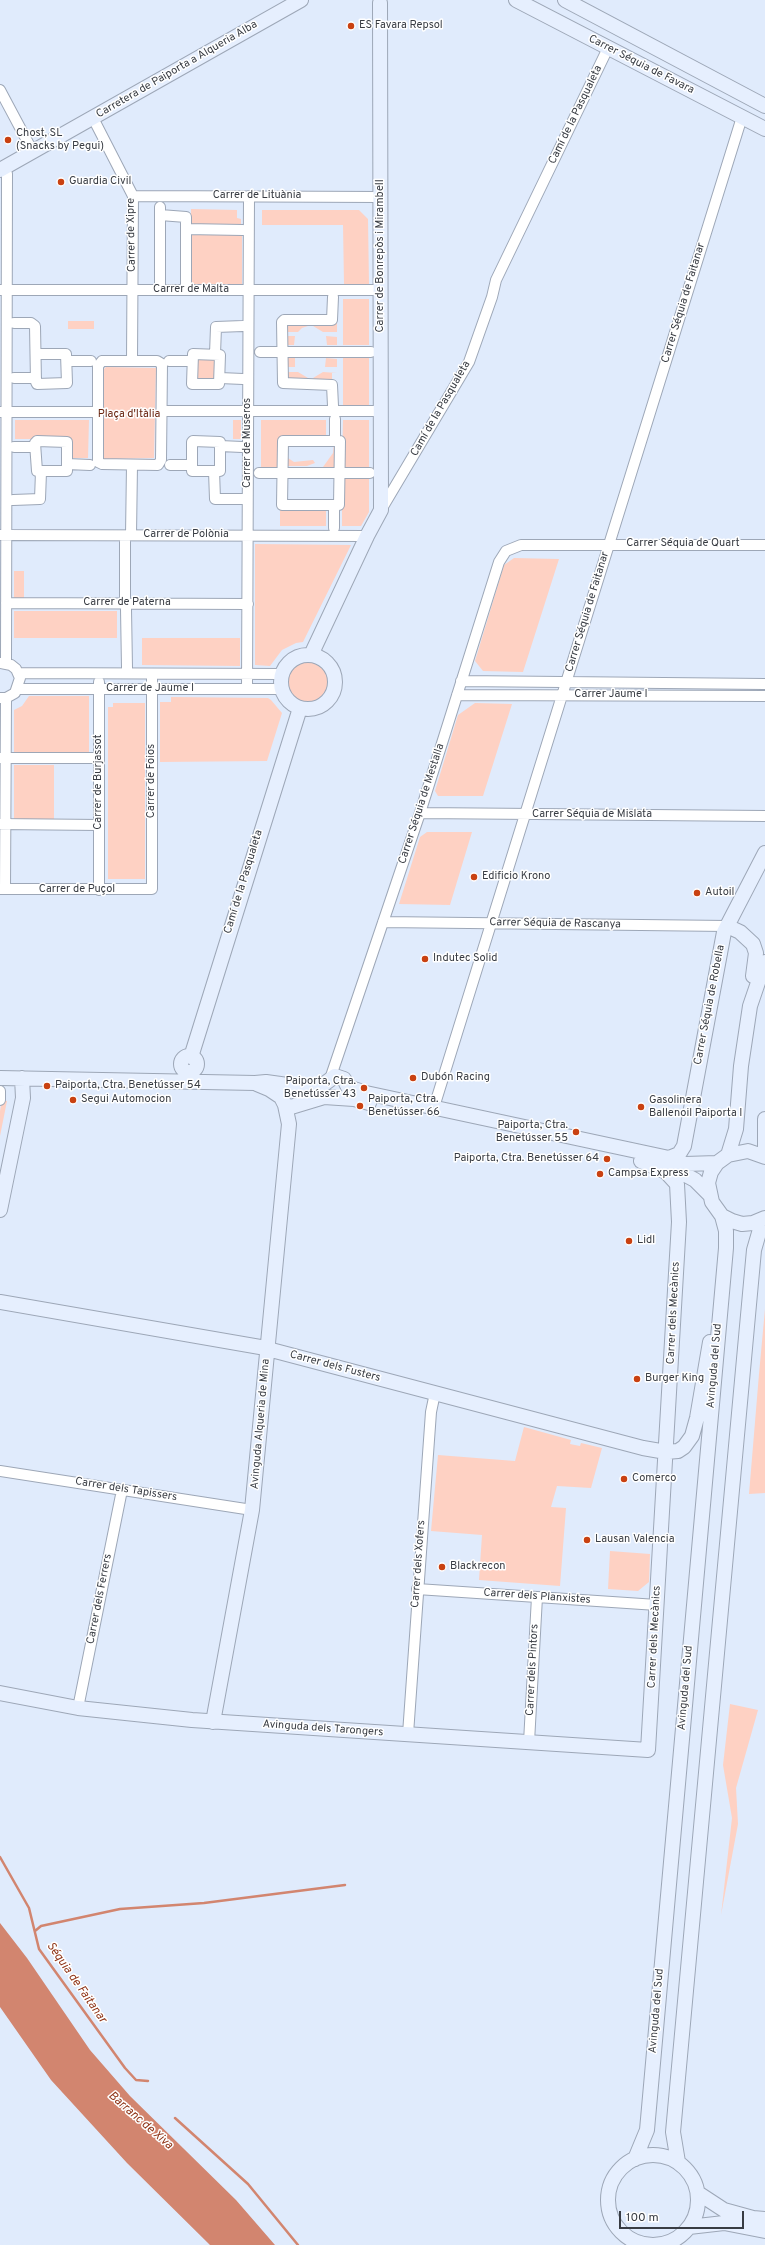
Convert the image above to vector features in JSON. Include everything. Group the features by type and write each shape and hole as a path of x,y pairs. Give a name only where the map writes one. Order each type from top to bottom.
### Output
{"street":[{"name":"Carretera de Paiporta a Alqueria Alba","path":"2,169 301,0"},
{"name":"Carrer Séquia de Favara","path":"516,0 765,129"},
{"path":"565,0 765,106"},
{"name":"Carrer de Bonrepòs i Mirambell","path":"380,1 382,290 381,510"},
{"name":"Camí de la Pasqualeta","path":"311,655 367,536 381,510 469,362 492,297 496,280 608,48"},
{"path":"0,90 33,152"},
{"name":"Carrer Séquia de Faitanar","path":"434,1107 742,117"},
{"name":"Carrer de Xipre","path":"93,118 133,196 132,361"},
{"path":"2,169 7,174 3,290 3,536 6,603 3,663 11,665 19,673 18,689 11,696 3,698 2,889"},
{"name":"Carrer de Lituània","path":"133,196 381,197"},
{"name":"Carrer de Museros","path":"247,689 249,196"},
{"path":"160,285 160,211 185,216 186,285"},
{"path":"186,229 243,230"},
{"name":"Carrer de Malta","path":"3,290 382,290"},
{"path":"333,297 332,320 283,320 282,352 283,384 332,385 333,406"},
{"path":"14,323 31,323 36,326 36,354 36,378 38,384 66,384 67,356 65,354 36,354"},
{"path":"215,354 216,327 243,326"},
{"path":"260,352 371,352"},
{"path":"193,354 215,354 220,356 220,383 218,385 193,385 191,382 191,361 193,354"},
{"path":"67,361 91,361"},
{"path":"102,361 132,361 157,362 162,364 162,412 160,462 156,465 132,465 102,464 98,462 98,363 102,361"},
{"path":"169,361 191,361"},
{"path":"14,378 36,378"},
{"path":"220,378 243,379"},
{"path":"162,412 381,411"},
{"path":"3,412 98,412"},
{"path":"335,419 335,441"},
{"path":"37,441 66,441 67,464 66,472 41,472 35,469 35,447 37,441"},
{"path":"193,441 219,441 220,446 220,470 193,471 193,441"},
{"path":"283,441 335,441 340,443 340,473 340,503 334,506 282,505 283,441"},
{"path":"220,446 242,447"},
{"path":"14,447 35,447"},
{"path":"67,464 90,465"},
{"path":"127,668 126,604 132,465"},
{"path":"170,465 192,465"},
{"path":"214,471 215,499 242,499"},
{"path":"13,500 40,499 41,472"},
{"path":"259,473 370,473"},
{"path":"334,506 334,528"},
{"name":"Carrer de Polònia","path":"3,536 128,538 248,535 367,536"},
{"name":"Carrer Séquia de Quart","path":"506,551 521,545 765,545"},
{"name":"Carrer Séquia de Mestalla","path":"330,1079 334,1063 338,1058 420,813 499,562 506,551"},
{"name":"Carrer de Paterna","path":"6,603 248,604"},
{"path":"302,655 311,655 320,657 333,670 335,687 332,696 322,705 309,709 300,708 286,697 282,689 282,674 286,665 293,659 302,655"},
{"name":"Carrer de Jaume I","path":"19,673 282,674"},
{"name":"Carrer de Burjassot","path":"99,674 99,890"},
{"name":"Carrer de Foios","path":"152,674 152,888"},
{"name":"Carrer Jaume I","path":"461,681 765,684"},
{"name":"Carrer de Jaume I","path":"18,689 282,689"},
{"name":"Carrer Jaume I","path":"457,694 765,696"},
{"name":"Camí de la Pasqualeta","path":"188,1077 183,1070 181,1063 183,1058 191,1057 300,708"},
{"path":"3,758 99,758"},
{"name":"Carrer Séquia de Mislata","path":"420,813 765,816"},
{"path":"3,824 99,825"},
{"name":"Carrer Séquia de Robella","path":"669,1158 679,1154 684,1146 724,932 765,853"},
{"name":"Carrer de Puçol","path":"2,889 148,890 152,888"},
{"name":"Carrer Séquia de Rascanya","path":"383,922 727,926"},
{"path":"727,926 750,939 756,953 756,964 749,988 750,1006"},
{"path":"709,1194 710,1178 723,1159 736,1129 741,1066 750,1006 765,962"},
{"path":"338,1058 344,1088"},
{"path":"0,1078 188,1077 255,1083 280,1082 290,1086 315,1088 335,1076 344,1088 448,1118 482,1127 666,1165 695,1180 709,1194 716,1210 722,1216 742,1224 753,1223 764,1218"},
{"path":"0,1210 5,1165 28,1078"},
{"path":"255,1083 269,1089 288,1103 316,1098 344,1088 366,1094 434,1107 669,1158 690,1164 723,1159 748,1151 765,1157"},
{"name":"Avinguda Alqueria de Mina","path":"212,1722 252,1510 289,1124 288,1103 285,1088 290,1086"},
{"path":"0,1091 0,1100"},
{"path":"765,1119 765,1151"},
{"name":"Carrer dels Mecànics","path":"641,1161 666,1172 675,1180 679,1188 666,1446 648,1750"},
{"name":"Avinguda del Sud","path":"635,2159 647,2130 726,1243 726,1231 722,1216"},
{"path":"678,2162 673,2132 754,1246 764,1218"},
{"name":"Carrer dels Fusters","path":"0,1302 268,1349 643,1448 680,1445 688,1442 697,1418 707,1351 720,1315"},
{"name":"Carrer dels Xofers","path":"408,1734 417,1589 431,1412 435,1393"},
{"name":"Carrer dels Tapissers","path":"0,1471 252,1510"},
{"name":"Carrer dels Ferrers","path":"78,1708 122,1490"},
{"name":"Carrer dels Planxistes","path":"417,1589 657,1605"},
{"name":"Carrer dels Pintors","path":"528,1742 537,1597"},
{"name":"Avinguda dels Tarongers","path":"0,1693 78,1708 212,1722 648,1750"},
{"path":"657,2155 678,2162 691,2176 698,2193 697,2211 689,2227 671,2243 648,2245 628,2241 612,2219 608,2196 616,2174 635,2159 657,2155"},
{"path":"698,2193 724,2210 753,2218 765,2219"},
{"path":"689,2227 724,2223 765,2231"}],"green space":[{"path":"191,209 237,210 237,218 241,219 241,225 191,225"},
{"path":"262,210 359,210 368,219 369,284 344,284 343,225 262,225"},
{"path":"191,231 242,231 242,284 191,284"},
{"path":"343,299 369,299 369,345 343,345"},
{"path":"68,321 94,321 94,329 68,329"},
{"path":"284,322 308,322 308,326 302,328 298,332 284,332"},
{"path":"313,322 337,322 337,332 323,332 313,326"},
{"path":"284,336 295,336 294,345 284,345"},
{"path":"326,336 337,337 337,345 327,345"},
{"path":"194,355 203,356 204,359 208,360 218,356 218,382 208,382 208,378 204,378 203,382 194,382"},
{"path":"284,358 295,358 295,367 284,367"},
{"path":"326,358 337,359 337,367 325,367"},
{"path":"343,358 369,358 369,405 343,405"},
{"name":"Plaça d'Itàlia","path":"106,367 156,368 154,458 104,459 104,369"},
{"path":"284,372 298,372 308,378 308,382 284,382"},
{"path":"323,372 337,373 332,373 332,382 313,382 313,378"},
{"path":"15,420 89,420 88,458 70,458 69,439 15,439"},
{"path":"233,420 241,420 241,439 233,439"},
{"path":"261,420 326,420 326,439 280,439 280,467 261,467"},
{"path":"343,420 369,420 369,467 342,467"},
{"path":"334,443 338,443 338,467 323,467 333,453"},
{"path":"288,458 294,462 313,460 315,463 307,466 284,466"},
{"path":"342,479 369,479 369,512 361,526 342,526"},
{"path":"280,507 326,507 326,526 280,526"},
{"path":"255,544 351,545 303,642 296,643 282,650 270,666 255,665"},
{"path":"514,558 559,559 523,672 483,671 475,661 504,565"},
{"path":"14,571 24,571 24,598 14,598"},
{"path":"14,611 117,611 117,638 14,638"},
{"path":"142,638 240,638 240,666 142,665"},
{"path":"303,660 311,660 319,663 325,669 328,681 325,693 319,699 311,702 303,702 295,699 289,693 286,685 286,677 289,669 295,663"},
{"path":"29,696 89,696 89,753 14,753 14,710 22,706"},
{"path":"171,697 268,698 271,700 282,713 267,761 160,762 160,702 171,702"},
{"path":"113,703 145,703 145,879 108,879 108,707 113,707"},
{"path":"475,703 512,704 483,796 438,796 435,791 458,715"},
{"path":"14,765 54,765 54,819 14,819"},
{"path":"427,832 472,832 450,905 399,904 420,837"},
{"path":"2,1100 7,1101 0,1136 0,1111"},
{"path":"765,1309 765,1493 749,1494 759,1374"},
{"path":"524,1427 571,1440 570,1444 580,1446 581,1443 602,1448 591,1488 557,1486 551,1507 566,1508 560,1586 479,1580 482,1535 431,1531 438,1455 515,1461"},
{"path":"610,1551 650,1554 649,1582 638,1591 608,1589"},
{"path":"730,1704 758,1710 736,1788 738,1824 721,1915 732,1818 723,1765"}],"water":[{"name":"Barranc de Xiva","path":"0,1923 27,1958 90,2050 130,2096 236,2200 275,2245 210,2245 127,2163 51,2080 0,2007"}],"waterway":[{"name":"Séquia de Faitanar","path":"0,1857 29,1908 39,1949 125,2068 136,2080 148,2081"},
{"path":"35,1931 41,1926 120,1909 204,1903 345,1885"},
{"name":"Séquia de Faitanar","path":"175,2118 248,2184 298,2245"}],"place":[{"name":"ES Favara Repsol","path":"351,26"},
{"name":"Chost, SL (Snacks by Pegui)","path":"8,140"},
{"name":"Guardia Civil","path":"61,182"},
{"name":"Edificio Krono","path":"474,877"},
{"name":"Autoil","path":"697,893"},
{"name":"Indutec Solid","path":"425,959"},
{"name":"Dubón Racing","path":"413,1078"},
{"name":"Paiporta, Ctra. Benetússer 54","path":"47,1086"},
{"name":"Paiporta, Ctra. Benetússer 43","path":"364,1088"},
{"name":"Segui Automocion","path":"73,1100"},
{"name":"Paiporta, Ctra. Benetússer 66","path":"360,1106"},
{"name":"Gasolinera Ballenoil Paiporta I","path":"641,1107"},
{"name":"Paiporta, Ctra. Benetússer 55","path":"576,1132"},
{"name":"Paiporta, Ctra. Benetússer 64","path":"607,1159"},
{"name":"Campsa Express","path":"600,1174"},
{"name":"Lidl","path":"629,1241"},
{"name":"Burger King","path":"637,1379"},
{"name":"Comerco","path":"624,1479"},
{"name":"Lausan Valencia","path":"587,1540"},
{"name":"Blackrecon","path":"442,1567"}]}
